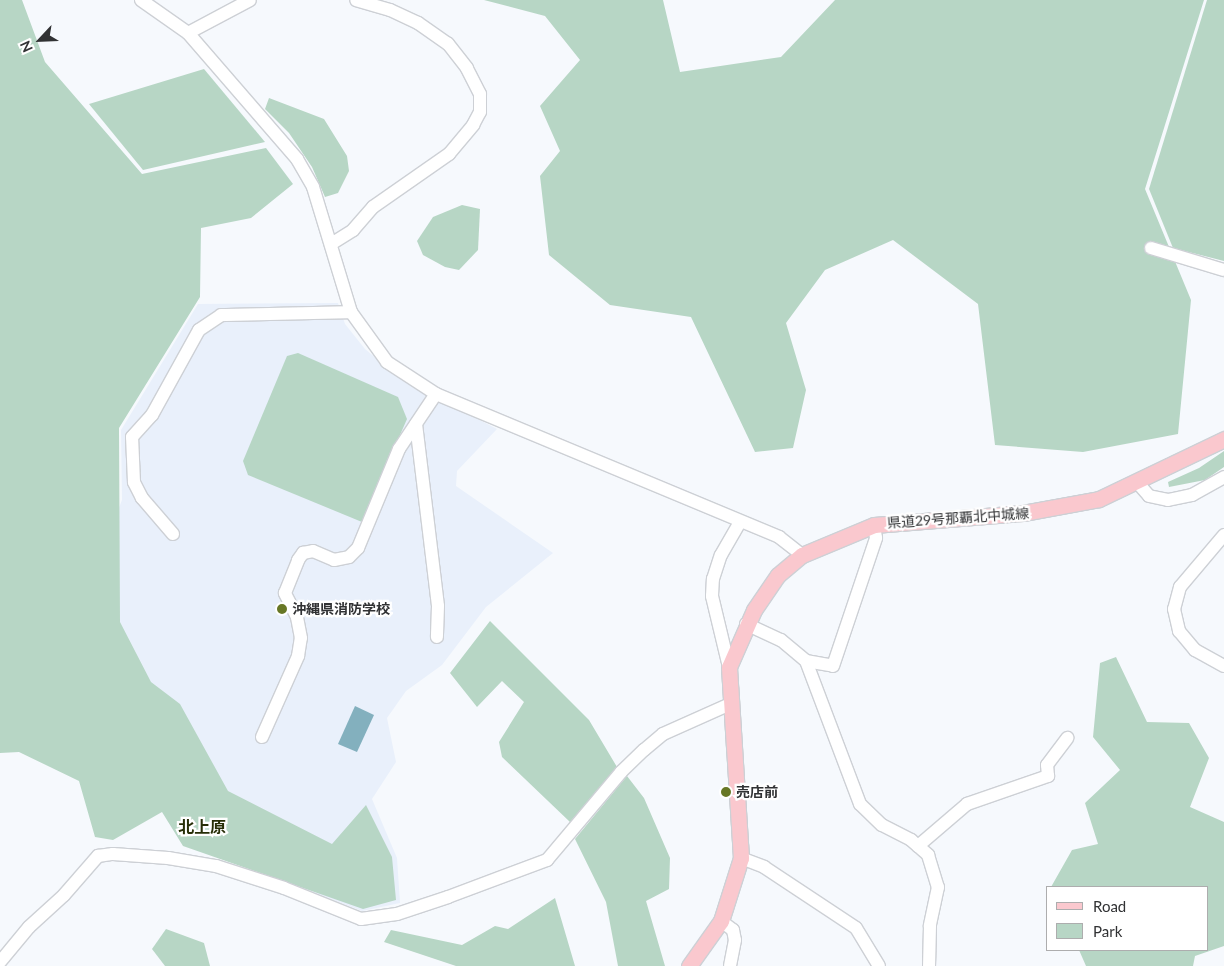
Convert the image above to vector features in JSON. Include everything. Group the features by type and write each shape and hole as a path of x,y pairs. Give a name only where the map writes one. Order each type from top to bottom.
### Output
{"main road":[{"name":"県道29号那覇北中城線","path":"689,966 721,921 741,858 729,667 746,624 772,582 802,555 874,524 1048,510 1099,498 1137,482 1224,439"}],"street":[{"path":"141,0 188,33 297,159 312,187 352,312 387,362 436,394 779,537 802,555"},
{"path":"188,33 250,0"},
{"path":"331,244 353,230 373,207 449,154 473,125 480,112 480,94 467,68 448,44 397,13 356,0"},
{"path":"1151,248 1224,270"},
{"path":"173,534 142,498 134,482 132,436 152,416 199,330 221,315 352,312"},
{"path":"262,738 298,656 301,638 297,617 285,593 298,560 303,554 313,551 334,560 349,557 358,548 398,449 436,394"},
{"path":"416,424 438,606 438,636"},
{"path":"1137,482 1149,496 1168,500 1192,495 1224,477"},
{"path":"729,667 712,588 721,555 740,522"},
{"path":"806,661 833,666 876,538 874,524"},
{"path":"1224,535 1180,587 1174,608 1179,631 1195,650 1224,666"},
{"path":"746,624 781,640 806,661 860,804 882,825 918,846 928,855 938,887 930,926 928,966"},
{"path":"0,962 29,927 64,895 98,856 113,854 168,858 216,866 284,888 361,919 397,914 440,899 547,860 644,750 662,734 730,704"},
{"path":"918,846 968,804 1048,776 1047,765 1067,738"},
{"path":"741,858 764,867 811,896 856,928 879,966"},
{"path":"721,921 733,930 735,940 730,966"}],"shaded area":[{"name":"沖縄県消防学校","path":"338,303 345,324 365,349 401,379 497,429 457,471 456,486 553,553 486,607 442,665 406,691 387,718 396,762 372,799 397,858 400,903 362,911 188,844 79,610 122,500 121,430 198,304"}],"green space":[{"path":"0,0 22,0 45,62 142,174 266,148 293,184 251,218 201,228 200,297 119,428 120,622 151,682 180,704 228,791 332,844 366,805 392,857 396,900 363,909 183,846 162,812 113,840 95,837 79,781 19,752 0,753"},
{"path":"484,0 663,0 680,72 781,57 835,0 1204,0 1145,189 1191,300 1178,434 1083,452 995,445 978,304 893,240 825,270 786,323 806,390 793,448 755,452 691,317 610,305 549,255 540,176 560,151 540,106 580,60 545,16"},
{"path":"1207,0 1224,0 1224,261 1173,248 1149,189"},
{"path":"204,69 265,142 143,170 89,104"},
{"path":"269,98 324,119 347,156 349,171 338,193 325,197 312,167 289,133 265,109"},
{"path":"462,205 480,209 478,250 459,270 445,267 423,255 417,241 433,217"},
{"path":"298,353 398,397 407,419 362,522 248,475 243,461 287,356"},
{"path":"1224,451 1224,467 1205,480 1169,487 1168,482 1199,468"},
{"path":"490,621 589,720 617,767 570,822 502,757 499,742 524,702 502,681 477,707 450,673"},
{"path":"1116,657 1147,722 1189,723 1209,758 1190,807 1224,822 1224,946 1195,956 1193,966 1086,966 1079,951 1209,951 1209,886 1052,886 1072,850 1098,844 1085,803 1120,770 1093,737 1100,663"},
{"path":"627,776 644,798 670,858 669,889 646,901 665,966 618,966 606,902 575,839"},
{"path":"555,898 575,966 456,966 384,942 391,930 462,945 495,926 508,929"},
{"path":"166,929 204,943 210,966 165,966 152,949"}],"water":[{"path":"355,706 374,715 357,752 338,744"}],"place":[{"name":"沖縄県消防学校","path":"282,609"},
{"name":"売店前","path":"726,792"}],"district":[{"name":"北上原","path":"202,827"}]}
